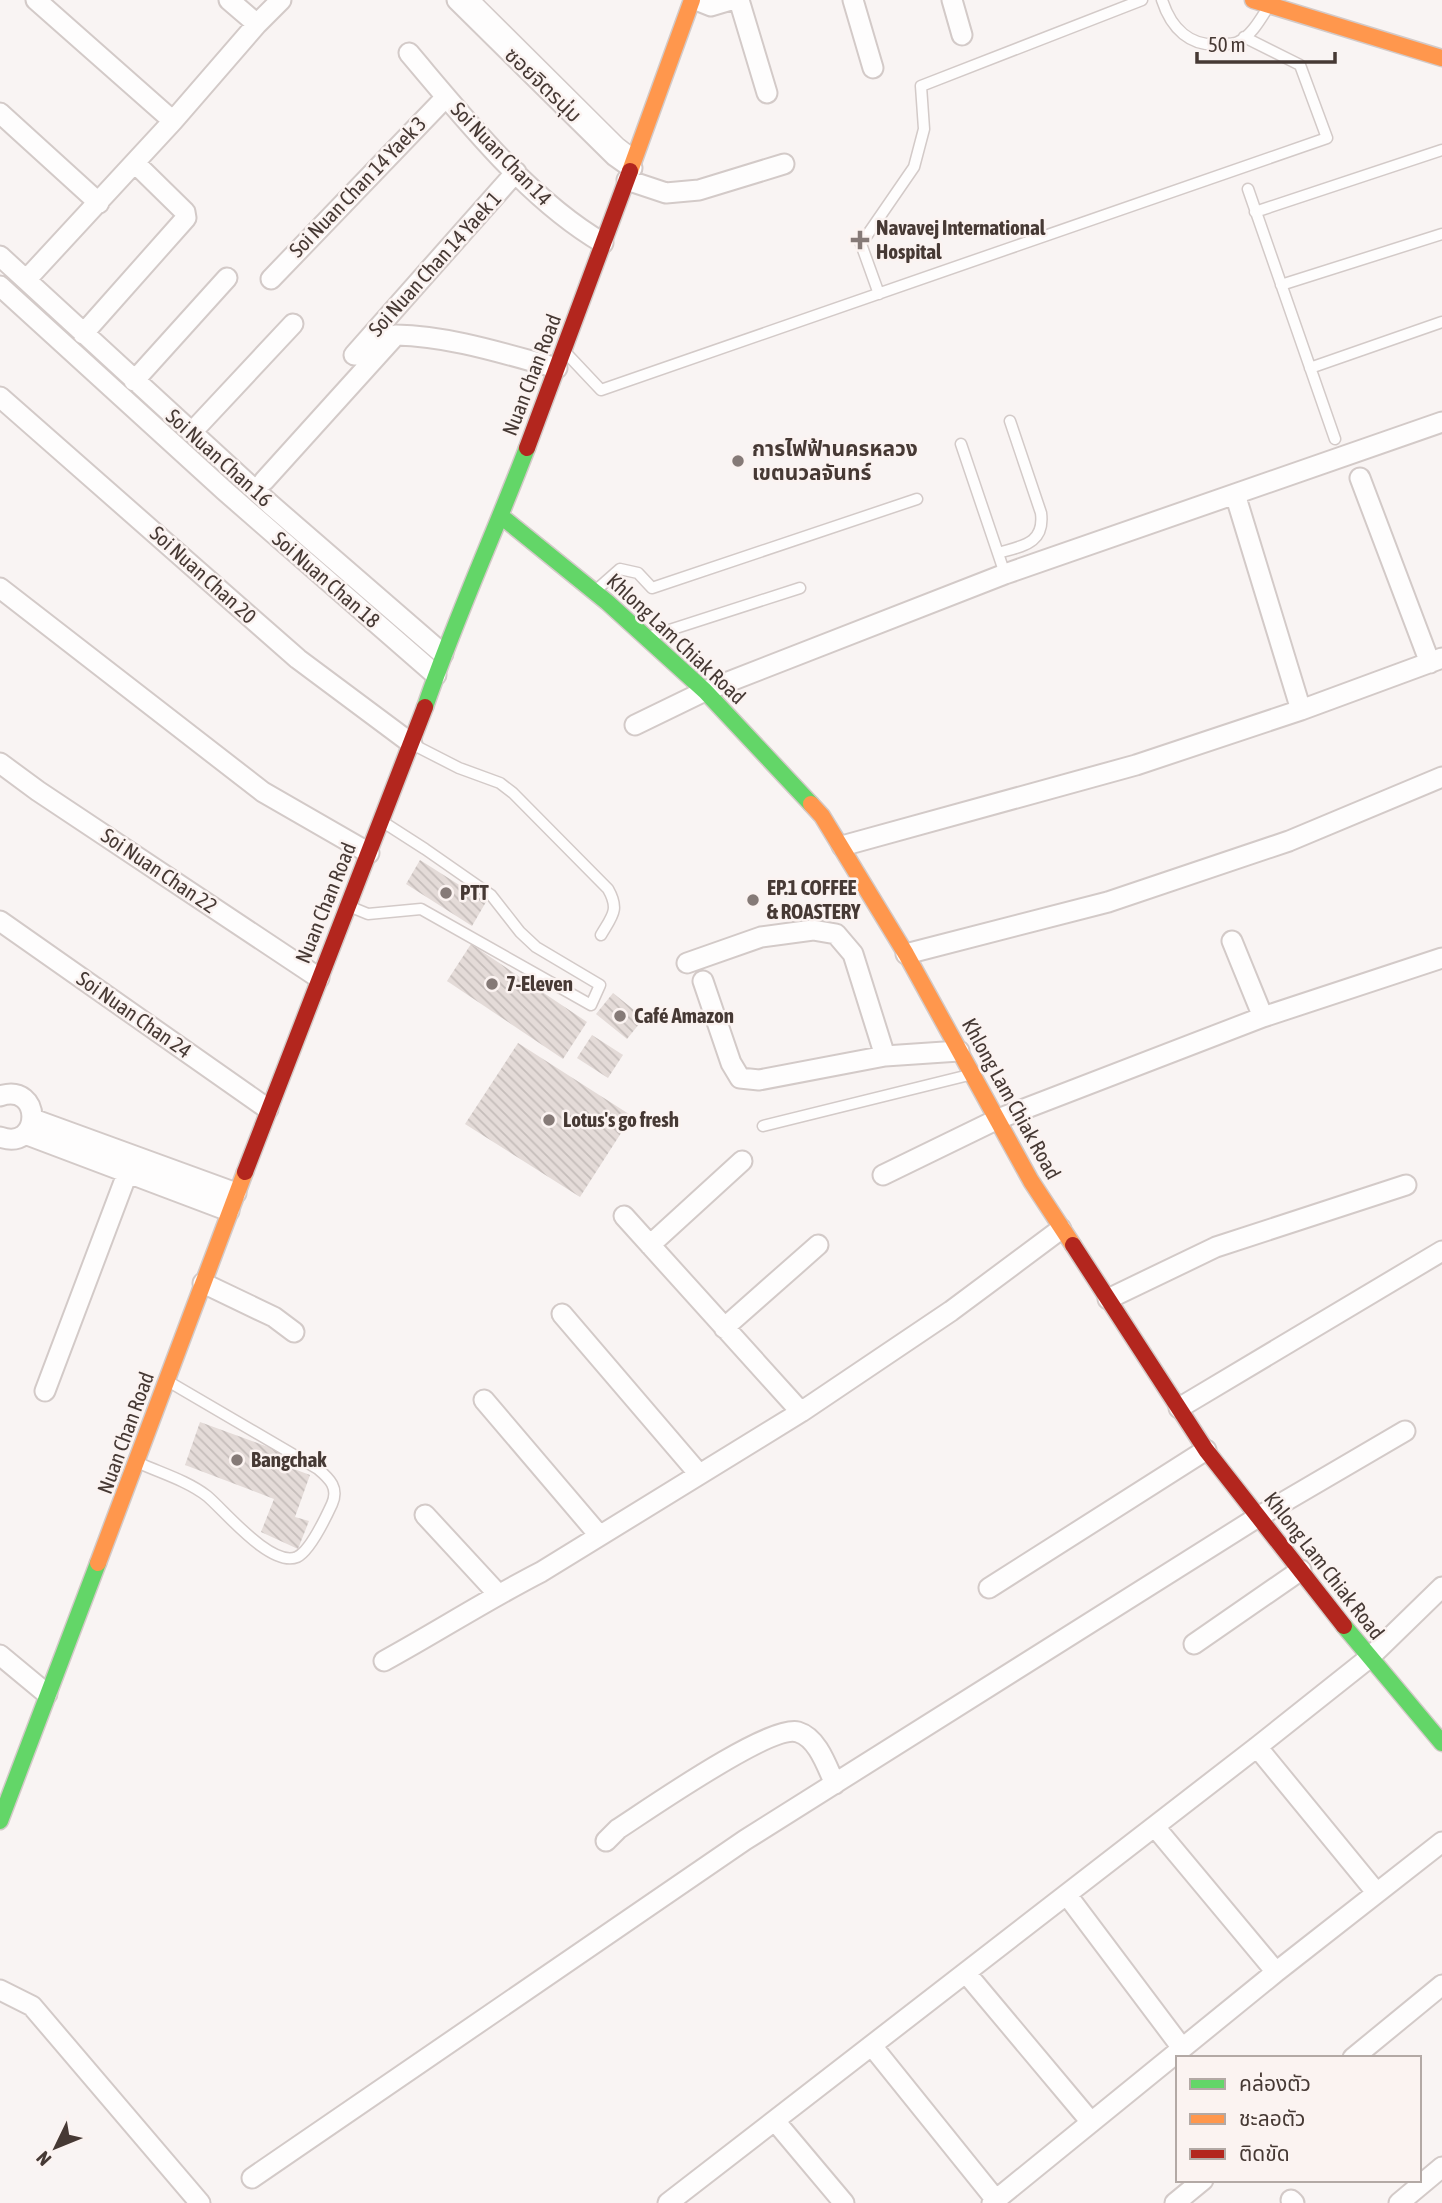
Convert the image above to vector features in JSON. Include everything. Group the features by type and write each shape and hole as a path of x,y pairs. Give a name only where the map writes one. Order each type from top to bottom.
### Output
{"main road":[{"name":"Nuan Chan Road","path":"0,1821 138,1463 232,1202 412,744 443,654 501,516 694,0"},
{"path":"1253,0 1440,57"},
{"name":"Khlong Lam Chiak Road","path":"501,516 595,591 705,691 814,807 842,846 906,954 1031,1181 1206,1450 1369,1657 1442,1744"}],"street":[{"path":"36,0 173,121"},
{"path":"229,0 257,24"},
{"path":"26,280 99,203 281,0"},
{"name":"ซอยจิตรนุ่ม","path":"457,0 615,156 632,168"},
{"path":"694,0 711,6 730,0"},
{"path":"739,0 766,93"},
{"path":"853,0 873,68"},
{"path":"952,0 962,35"},
{"name":"Soi Nuan Chan 14","path":"409,53 446,97 556,212 603,243"},
{"name":"Soi Nuan Chan 14 Yaek 3","path":"271,279 446,97"},
{"path":"0,113 99,203"},
{"path":"83,334 186,218 185,212 135,163"},
{"path":"632,168 666,193 699,190 784,164"},
{"name":"Soi Nuan Chan 14 Yaek 1","path":"354,355 516,172"},
{"name":"Soi Nuan Chan 16","path":"0,256 270,504 443,654"},
{"path":"134,381 227,278"},
{"name":"Soi Nuan Chan 18","path":"0,286 225,491 436,675"},
{"path":"192,432 293,324"},
{"path":"264,481 396,335 416,335 560,360"},
{"name":"Soi Nuan Chan 20","path":"0,397 298,659 412,744"},
{"path":"635,725 705,691 1005,574 1442,422"},
{"path":"842,846 1136,765 1436,661 1360,478"},
{"path":"1234,494 1301,710"},
{"path":"0,588 263,792 369,853"},
{"name":"Soi Nuan Chan 22","path":"0,763 319,978"},
{"path":"906,954 1108,902 1289,841 1442,777"},
{"name":"Soi Nuan Chan 24","path":"0,921 268,1109"},
{"path":"687,962 761,937 813,930 836,934 853,954 885,1056"},
{"path":"1232,941 1263,1017"},
{"path":"883,1175 999,1119 1263,1017 1442,958"},
{"path":"703,981 731,1063 740,1078 759,1080 885,1056 959,1051"},
{"path":"0,1096 10,1094 29,1104 29,1126 14,1139 0,1137"},
{"path":"29,1126 127,1174 232,1202"},
{"path":"29,1126 232,1202"},
{"path":"650,1245 742,1161"},
{"path":"45,1391 127,1174"},
{"path":"1108,1298 1216,1247 1406,1185"},
{"path":"624,1216 801,1412"},
{"path":"383,1661 541,1572 801,1412 951,1311 1061,1229"},
{"path":"724,1328 818,1245"},
{"path":"1179,1408 1442,1251"},
{"path":"202,1283 274,1317 294,1332"},
{"path":"562,1314 699,1474"},
{"path":"484,1400 599,1535"},
{"path":"252,2178 745,1840 1258,1517 1405,1431"},
{"path":"989,1588 1206,1450"},
{"path":"425,1515 498,1594"},
{"path":"1194,1644 1300,1570"},
{"path":"677,2200 1257,1747 1369,1657 1442,1587"},
{"path":"0,1655 47,1694"},
{"path":"606,1841 618,1829 708,1769 789,1731 806,1735 819,1752 835,1784"},
{"path":"1257,1747 1376,1892"},
{"path":"1155,1827 1276,1972"},
{"path":"872,2046 994,2202 1276,1972 1442,1842"},
{"path":"1067,1895 1182,2048"},
{"path":"967,1973 1091,2122"},
{"path":"1355,2056 1442,1986"},
{"path":"0,1990 32,2006 200,2203"},
{"path":"775,2121 844,2203"},
{"path":"1421,2181 1442,2168"},
{"path":"1175,2203 1201,2182"}],"lane":[{"path":"475,0 620,144 632,168"},
{"path":"879,294 861,244 914,167 924,129 921,86 1142,0"},
{"path":"1162,0 1167,16 1177,31 1197,43 1216,45 1238,42 1254,29 1269,5"},
{"path":"560,360 601,390 1327,138 1300,65 1244,37"},
{"path":"1255,212 1442,150"},
{"path":"1248,190 1335,439"},
{"path":"1281,285 1442,234"},
{"path":"1310,368 1442,322"},
{"path":"998,553 1029,543 1042,531 1043,525 1010,421"},
{"path":"961,444 1005,574"},
{"path":"595,591 620,569 638,573 652,588 917,499"},
{"path":"647,638 800,588"},
{"path":"412,744 459,768 500,783 608,889 615,900 615,910 601,935"},
{"path":"347,905 368,914 421,909 591,1005 600,985 536,947 520,932 491,895 382,821"},
{"path":"763,1126 972,1074"},
{"path":"138,1463 204,1494 247,1536 288,1558 297,1557 307,1548 336,1494 335,1488 318,1469 167,1381"}],"building":[{"name":"PTT","path":"420,860 486,902 472,926 406,884"},
{"path":"471,944 587,1022 563,1059 447,981"},
{"name":"Café Amazon","path":"613,993 644,1018 627,1039 596,1014"},
{"path":"592,1035 623,1055 608,1078 577,1058"},
{"name":"Lotus's go fresh","path":"518,1043 632,1116 580,1197 465,1124"},
{"name":"Bangchak","path":"200,1422 290,1455 286,1466 310,1475 295,1517 309,1521 298,1549 261,1532 274,1499 185,1465"}],"traffic: fast":[{"path":"425,707 527,448"},
{"path":"501,516 607,602 705,691 811,804"},
{"path":"0,1821 98,1563"},
{"path":"1344,1626 1442,1743"}],"traffic: slow":[{"path":"630,171 692,0"},
{"path":"1253,0 1442,58"},
{"path":"811,804 822,816 906,954 1031,1181 1073,1245"},
{"path":"98,1563 245,1172"}],"traffic: jam":[{"path":"527,448 630,171"},
{"path":"245,1172 425,707"},
{"path":"1073,1245 1206,1450 1344,1626"}],"place":[{"name":"Navavej International Hospital","path":"860,240"},
{"name":"การไฟฟ้านครหลวง เขตนวลจันทร์","path":"738,461"},
{"name":"PTT","path":"446,893"},
{"name":"EP.1 COFFEE & ROASTERY","path":"753,900"},
{"name":"7-Eleven","path":"492,984"},
{"name":"Café Amazon","path":"620,1016"},
{"name":"Lotus's go fresh","path":"549,1120"},
{"name":"Bangchak","path":"237,1460"}]}
